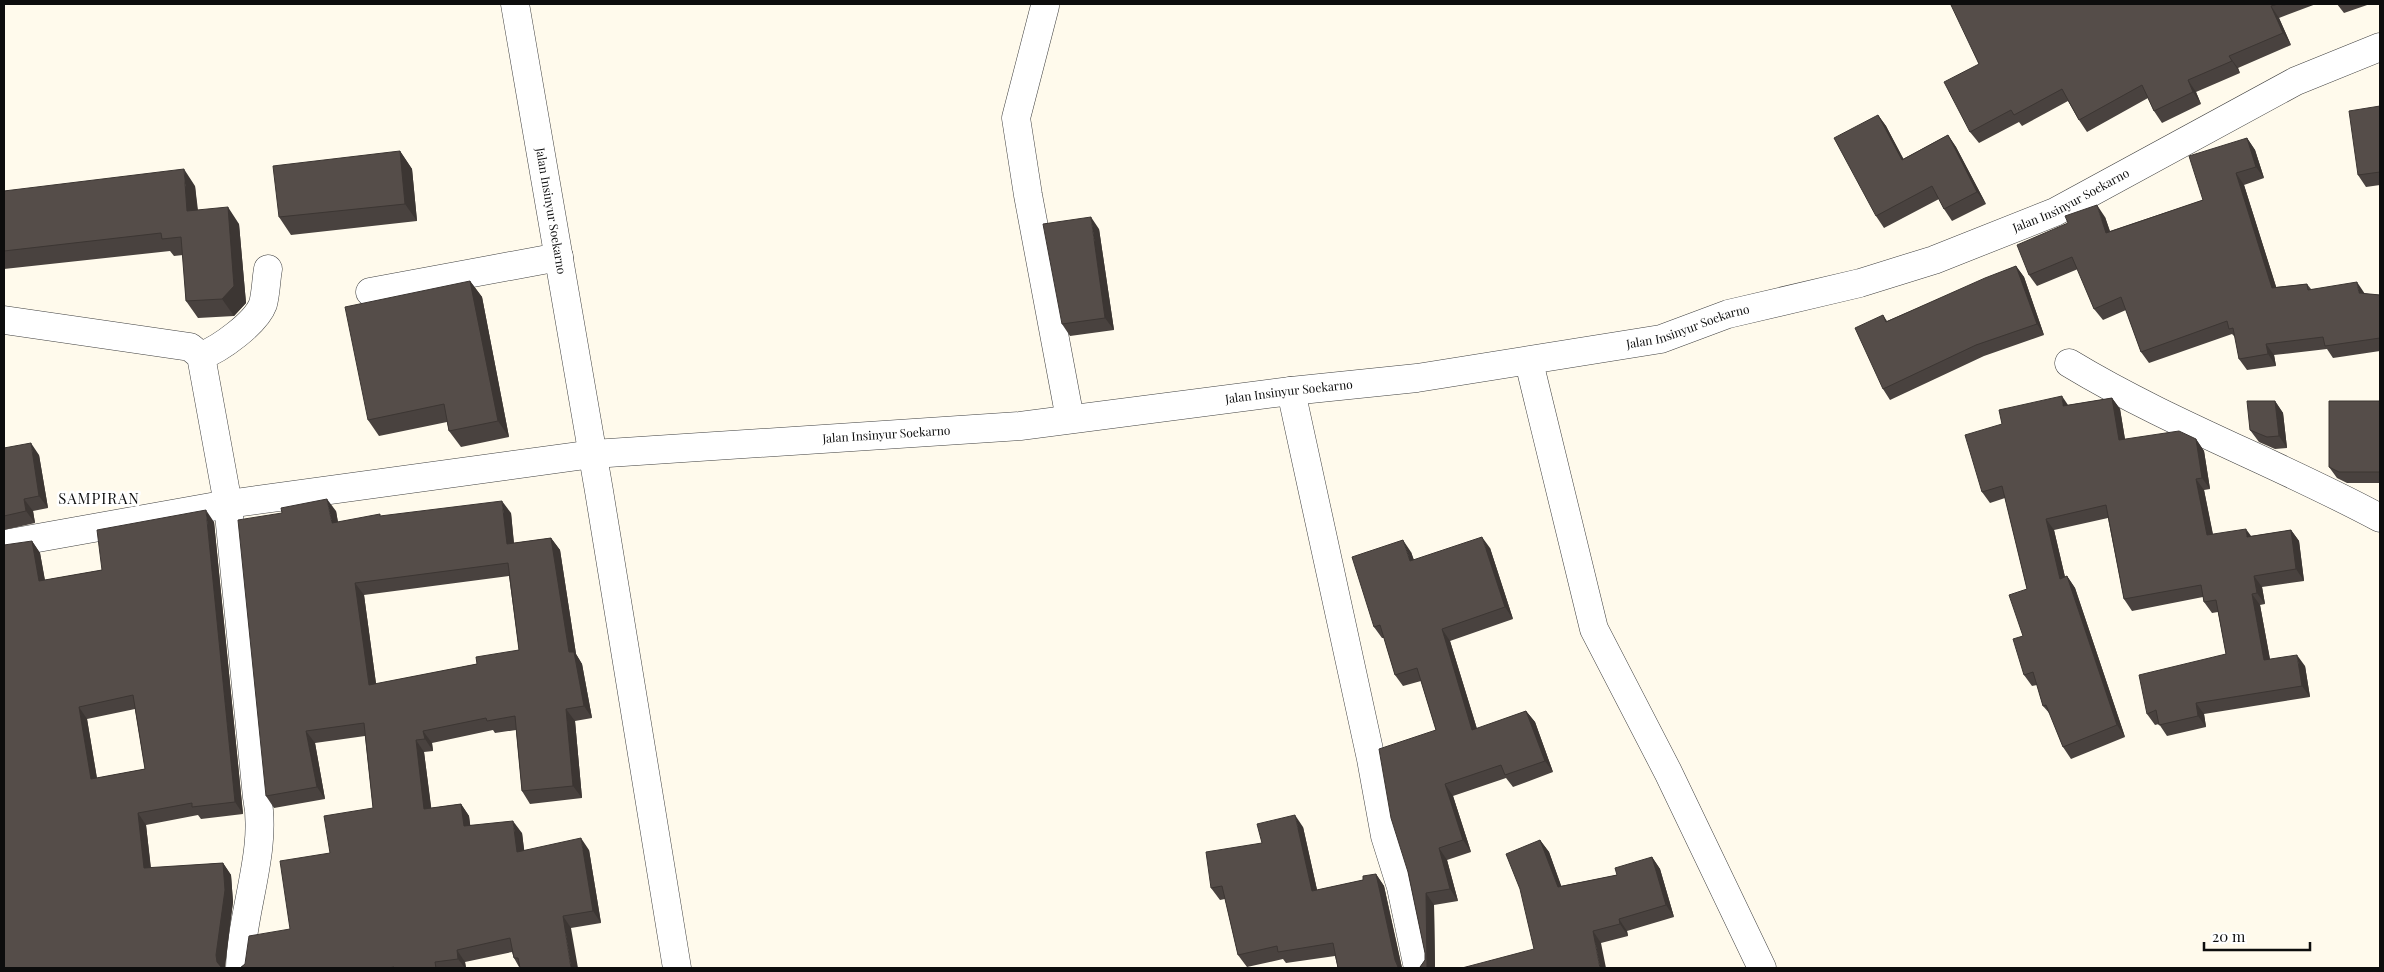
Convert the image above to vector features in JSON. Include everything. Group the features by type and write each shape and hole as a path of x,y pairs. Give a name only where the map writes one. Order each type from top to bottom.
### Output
{"street":[{"name":"Jalan Insinyur Soekarno","path":"514,4 593,454 1010,426 1291,391 1416,378 1529,362 1661,339 1728,314 1860,283 1934,260 2055,212 2296,81 2380,47"},
{"path":"1045,6 1016,118 1028,195 1070,419"},
{"path":"370,292 559,257"},
{"path":"201,356 213,351 249,323 262,305 268,269"},
{"path":"4,320 190,347 201,356 228,504 261,814 260,837 240,948 240,968"},
{"path":"1529,362 1594,629 1668,772 1762,968"},
{"path":"2069,363 2115,391 2324,488 2380,518"},
{"path":"1291,391 1370,759 1384,836 1401,887 1418,968"},
{"path":"4,544 228,504 593,454 677,968"}],"building":[{"path":"2278,4 2271,6 2283,33 2229,56 2232,61 2188,80 2193,92 2154,111 2142,85 2079,120 2062,89 2014,115 2011,110 1970,132 1944,82 1979,64 1951,5"},
{"path":"2380,106 2380,172 2358,175 2349,111"},
{"path":"1878,115 1902,160 1948,135 1977,192 1944,209 1932,186 1876,216 1834,138"},
{"path":"2247,138 2256,167 2236,173 2272,288 2307,284 2308,290 2357,282 2359,293 2380,295 2380,338 2325,346 2323,337 2266,344 2268,354 2239,359 2233,328 2229,329 2227,321 2141,352 2121,297 2094,309 2072,257 2029,275 2017,245 2068,223 2065,216 2097,205 2106,233 2203,200 2189,156"},
{"path":"400,151 405,204 279,217 273,166"},
{"path":"184,169 187,211 228,207 234,286 222,299 186,301 181,237 162,239 161,233 4,251 4,191"},
{"path":"1091,217 1105,318 1062,324 1043,224"},
{"path":"2016,266 2037,324 1976,345 1883,389 1855,328 1883,315 1886,322"},
{"path":"470,281 498,421 449,431 444,404 368,420 345,307"},
{"path":"2062,396 2063,406 2112,398 2119,440 2179,431 2196,439 2202,478 2196,479 2207,535 2246,529 2247,537 2291,530 2296,569 2254,576 2257,593 2252,594 2264,660 2297,655 2302,686 2196,703 2198,716 2159,725 2156,710 2147,714 2139,675 2226,654 2216,600 2204,602 2201,585 2124,599 2106,505 2046,519 2060,579 2067,576 2117,725 2063,747 2046,705 2043,706 2033,672 2024,675 2013,639 2023,636 2009,595 2027,589 2002,486 1982,492 1965,435 2002,424 1999,410"},
{"path":"2247,401 2275,401 2279,436 2267,437 2250,430"},
{"path":"2329,401 2380,401 2380,472 2339,472 2329,467"},
{"path":"31,443 39,496 24,499 26,511 4,516 4,448"},
{"path":"327,499 332,523 380,514 380,516 502,501 507,544 551,538 569,652 574,652 584,706 566,709 573,786 522,791 515,716 487,721 486,718 423,731 425,739 416,740 424,809 461,804 464,826 513,821 517,852 581,838 593,911 563,916 571,968 520,968 518,958 514,958 510,938 457,950 458,959 435,962 436,968 240,968 245,964 249,936 290,929 280,861 330,853 324,816 373,808 364,723 306,731 317,787 266,796 238,520 282,513 281,508","holes":["508,563 519,650 476,657 477,664 369,685 355,583"]},
{"path":"206,510 235,802 192,807 192,803 138,813 144,868 223,863 225,890 216,955 217,962 222,968 4,968 4,545 32,541 39,581 102,570 97,530","holes":["133,695 145,769 91,779 79,707"]},
{"path":"1482,537 1505,607 1442,629 1472,730 1526,711 1545,761 1505,775 1501,765 1445,784 1463,840 1439,848 1450,889 1426,893 1427,968 1419,968 1425,960 1425,953 1408,872 1391,818 1379,749 1436,730 1417,668 1395,675 1380,625 1374,627 1352,557 1403,540 1410,561"},
{"path":"1295,815 1312,891 1363,880 1363,876 1376,874 1395,960 1398,967 1401,968 1338,968 1333,943 1278,952 1277,946 1238,955 1222,886 1211,888 1206,852 1262,843 1257,824"},
{"path":"1540,840 1558,887 1617,875 1615,868 1652,857 1666,905 1619,919 1620,924 1593,931 1600,968 1462,968 1534,949 1520,889 1506,854"}],"district":[{"name":"SAMPIRAN","path":"99,499"}]}
